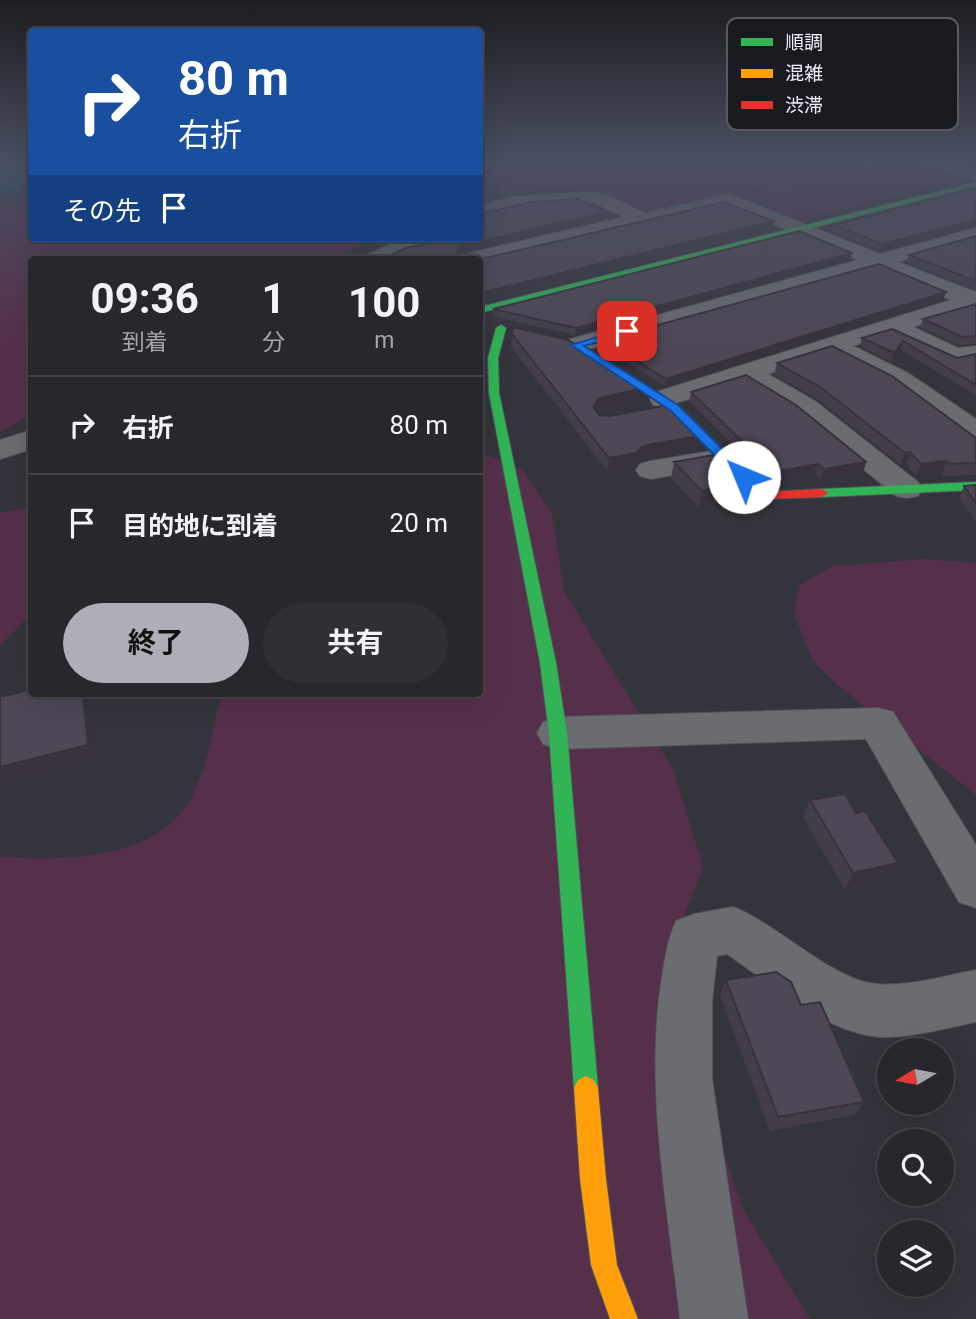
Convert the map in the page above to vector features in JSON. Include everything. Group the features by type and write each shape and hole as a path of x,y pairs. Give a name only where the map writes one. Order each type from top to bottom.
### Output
{"street":[{"path":"481,256 626,222"},
{"path":"782,222 975,300"},
{"path":"483,309 829,222"},
{"path":"570,344 976,234"},
{"path":"381,256 412,242"},
{"path":"634,415 748,373 975,300"},
{"path":"483,324 508,329 493,358 494,393 548,663 558,733 593,1179 604,1265 624,1319"},
{"path":"894,327 955,356 976,353"},
{"path":"570,344 668,403 763,496 976,486"},
{"path":"833,346 899,379 976,432"},
{"path":"748,373 805,407 906,489"},
{"path":"0,450 28,440"},
{"path":"651,470 724,458"},
{"path":"558,733 878,723 976,887"},
{"path":"714,1319 683,1079 685,1001 694,937 733,930 833,995 869,1009 894,1009 976,996"},
{"path":"682,1319 698,1319"}],"shaded area":[{"path":"0,222 28,222 28,242 366,242 336,256 28,256 28,417 0,432"},
{"path":"483,453 522,469 552,513 564,591 673,769 703,867 662,975 743,1209 810,1319 0,1319 0,857 48,858 99,854 147,839 167,826 184,809 198,784 220,697 483,697"},
{"path":"28,508 28,617 0,646 0,513"},
{"path":"926,559 976,563 976,795 839,686 813,661 794,614 799,585 834,566"}],"building":[{"path":"483,222 566,222 483,241"},
{"path":"641,222 772,222 483,292 483,259"},
{"path":"847,222 970,222 882,244 834,225"},
{"path":"799,231 852,253 576,328 493,309"},
{"path":"976,236 976,281 909,255"},
{"path":"434,242 477,242 460,246 456,254 478,256 393,254 406,248"},
{"path":"879,264 946,292 666,379 603,340"},
{"path":"976,304 976,336 962,337 923,319"},
{"path":"513,327 568,340 645,388 599,398 593,407 599,415 610,416 668,405 700,436 652,444 641,447 637,453 609,458 512,334"},
{"path":"892,329 957,358 976,354 976,385 903,341 894,353 862,338"},
{"path":"832,346 892,376 976,438 976,463 949,464 947,461 921,464 910,452 905,453 820,387 777,363"},
{"path":"746,375 796,405 866,462 824,469 818,464 774,472 691,392"},
{"path":"719,454 739,473 735,474 744,482 702,491 674,462"},
{"path":"976,485 976,503 964,486"},
{"path":"28,690 28,697 83,697 88,745 0,767 0,697"},
{"path":"845,794 856,813 865,811 898,863 853,873 810,800"},
{"path":"776,972 791,982 801,1005 820,1002 864,1102 778,1117 726,980"}],"traffic: fast":[{"path":"483,309 828,222"},
{"path":"501,328 493,358 494,393 548,663 558,733 586,1088"},
{"path":"822,493 976,486"}],"traffic: slow":[{"path":"586,1088 593,1179 604,1265 624,1319"}],"traffic: jam":[{"path":"586,352 674,407 763,496 822,493"}],"route":[{"path":"627,331 576,345 674,407 744,477"}]}
